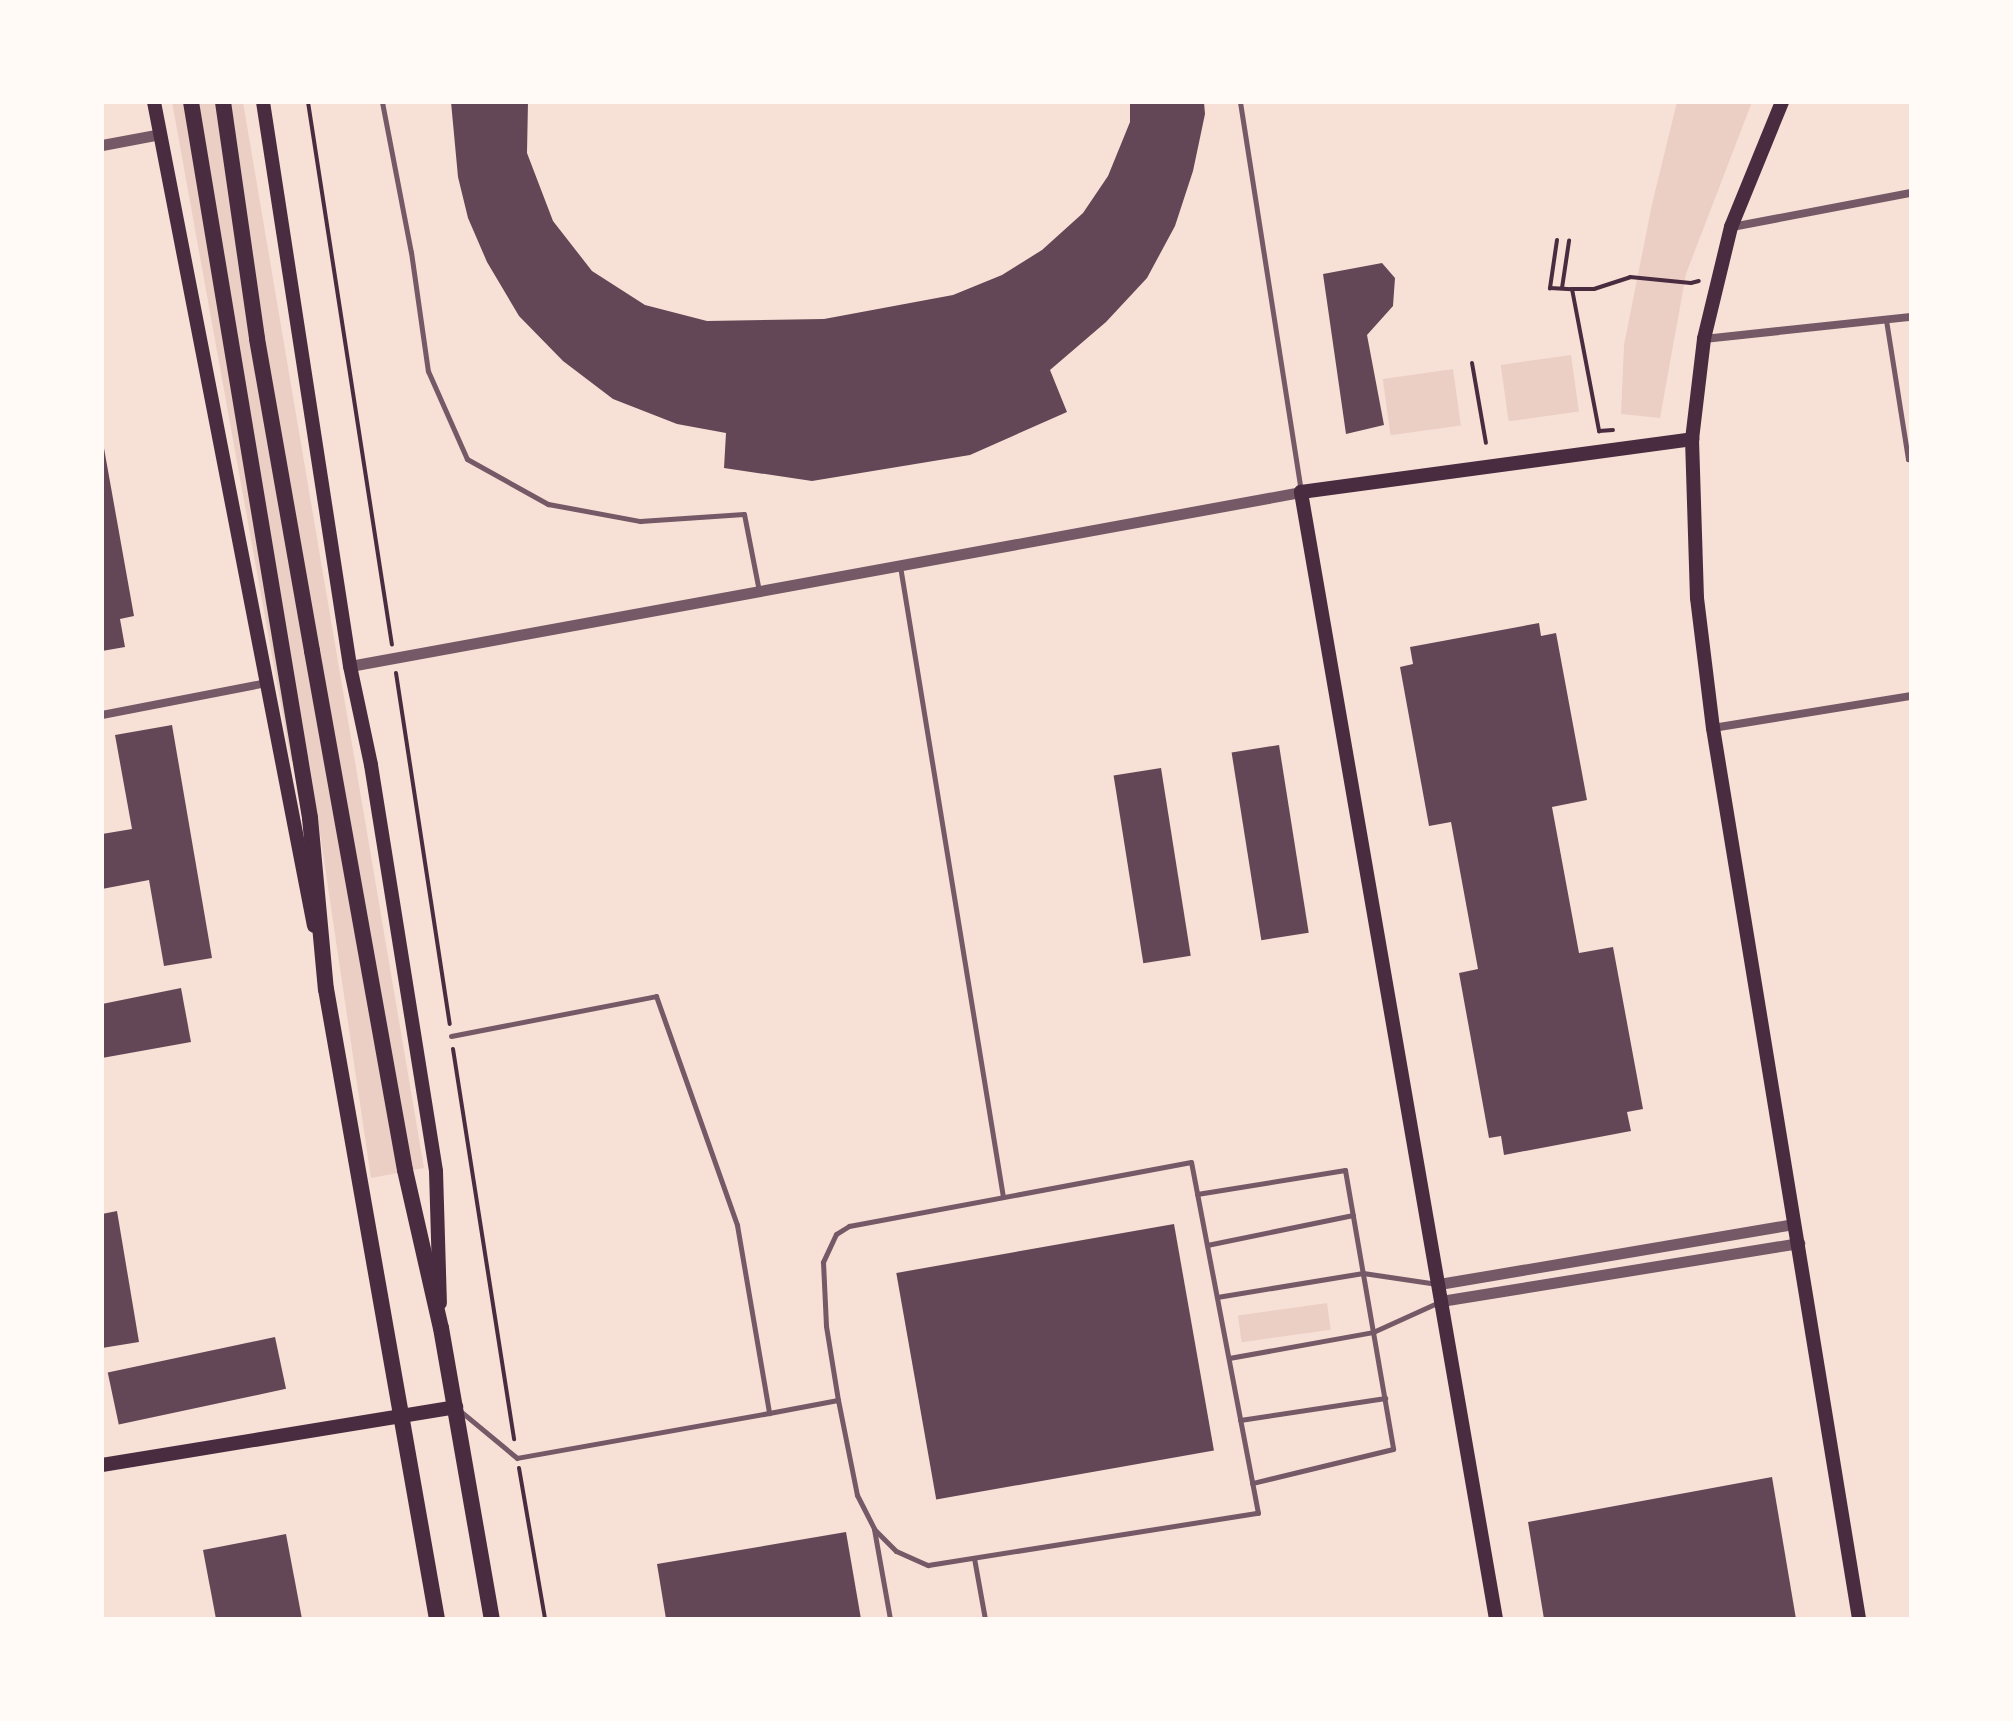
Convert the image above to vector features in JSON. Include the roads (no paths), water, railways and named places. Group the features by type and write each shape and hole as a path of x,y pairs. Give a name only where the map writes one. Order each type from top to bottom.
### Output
{"highway":[{"path":"191,102 310,818 326,989 437,1619"},
{"path":"223,102 257,339 405,1170 441,1328 492,1619"}],"main road":[{"path":"154,102 326,989"},
{"path":"263,102 350,666 371,765 436,1171 441,1328"},
{"path":"1782,102 1731,227 1704,339 1692,439 1697,608 1713,728 1859,1619"},
{"path":"1496,1619 1301,492 1692,439"},
{"path":"102,1465 456,1407"}],"street":[{"path":"102,145 160,134"},
{"path":"1731,227 1911,193"},
{"path":"1704,339 1911,317"},
{"path":"350,666 1301,492"},
{"path":"102,715 266,683"},
{"path":"1713,728 1911,696"},
{"path":"1439,1284 1795,1224"},
{"path":"1441,1301 1799,1243"}],"lane":[{"path":"382,102 411,252 428,371 467,459 548,504 640,521 744,514 759,591"},
{"path":"1240,102 1301,492"},
{"path":"1886,319 1908,459 1911,459"},
{"path":"900,565 1003,1197"},
{"path":"451,1036 656,996 737,1225 769,1413"},
{"path":"874,1529 896,1551 928,1565 1258,1513 1191,1162 849,1226 836,1234 823,1262 826,1326 857,1495 874,1529 890,1619"},
{"path":"1197,1194 1345,1170 1393,1449 1252,1483"},
{"path":"1207,1245 1353,1215"},
{"path":"1217,1297 1363,1273 1439,1284"},
{"path":"1229,1358 1373,1332 1441,1301"},
{"path":"1240,1420 1385,1398"},
{"path":"456,1407 517,1458 838,1400"},
{"path":"974,1558 985,1619"}]}
